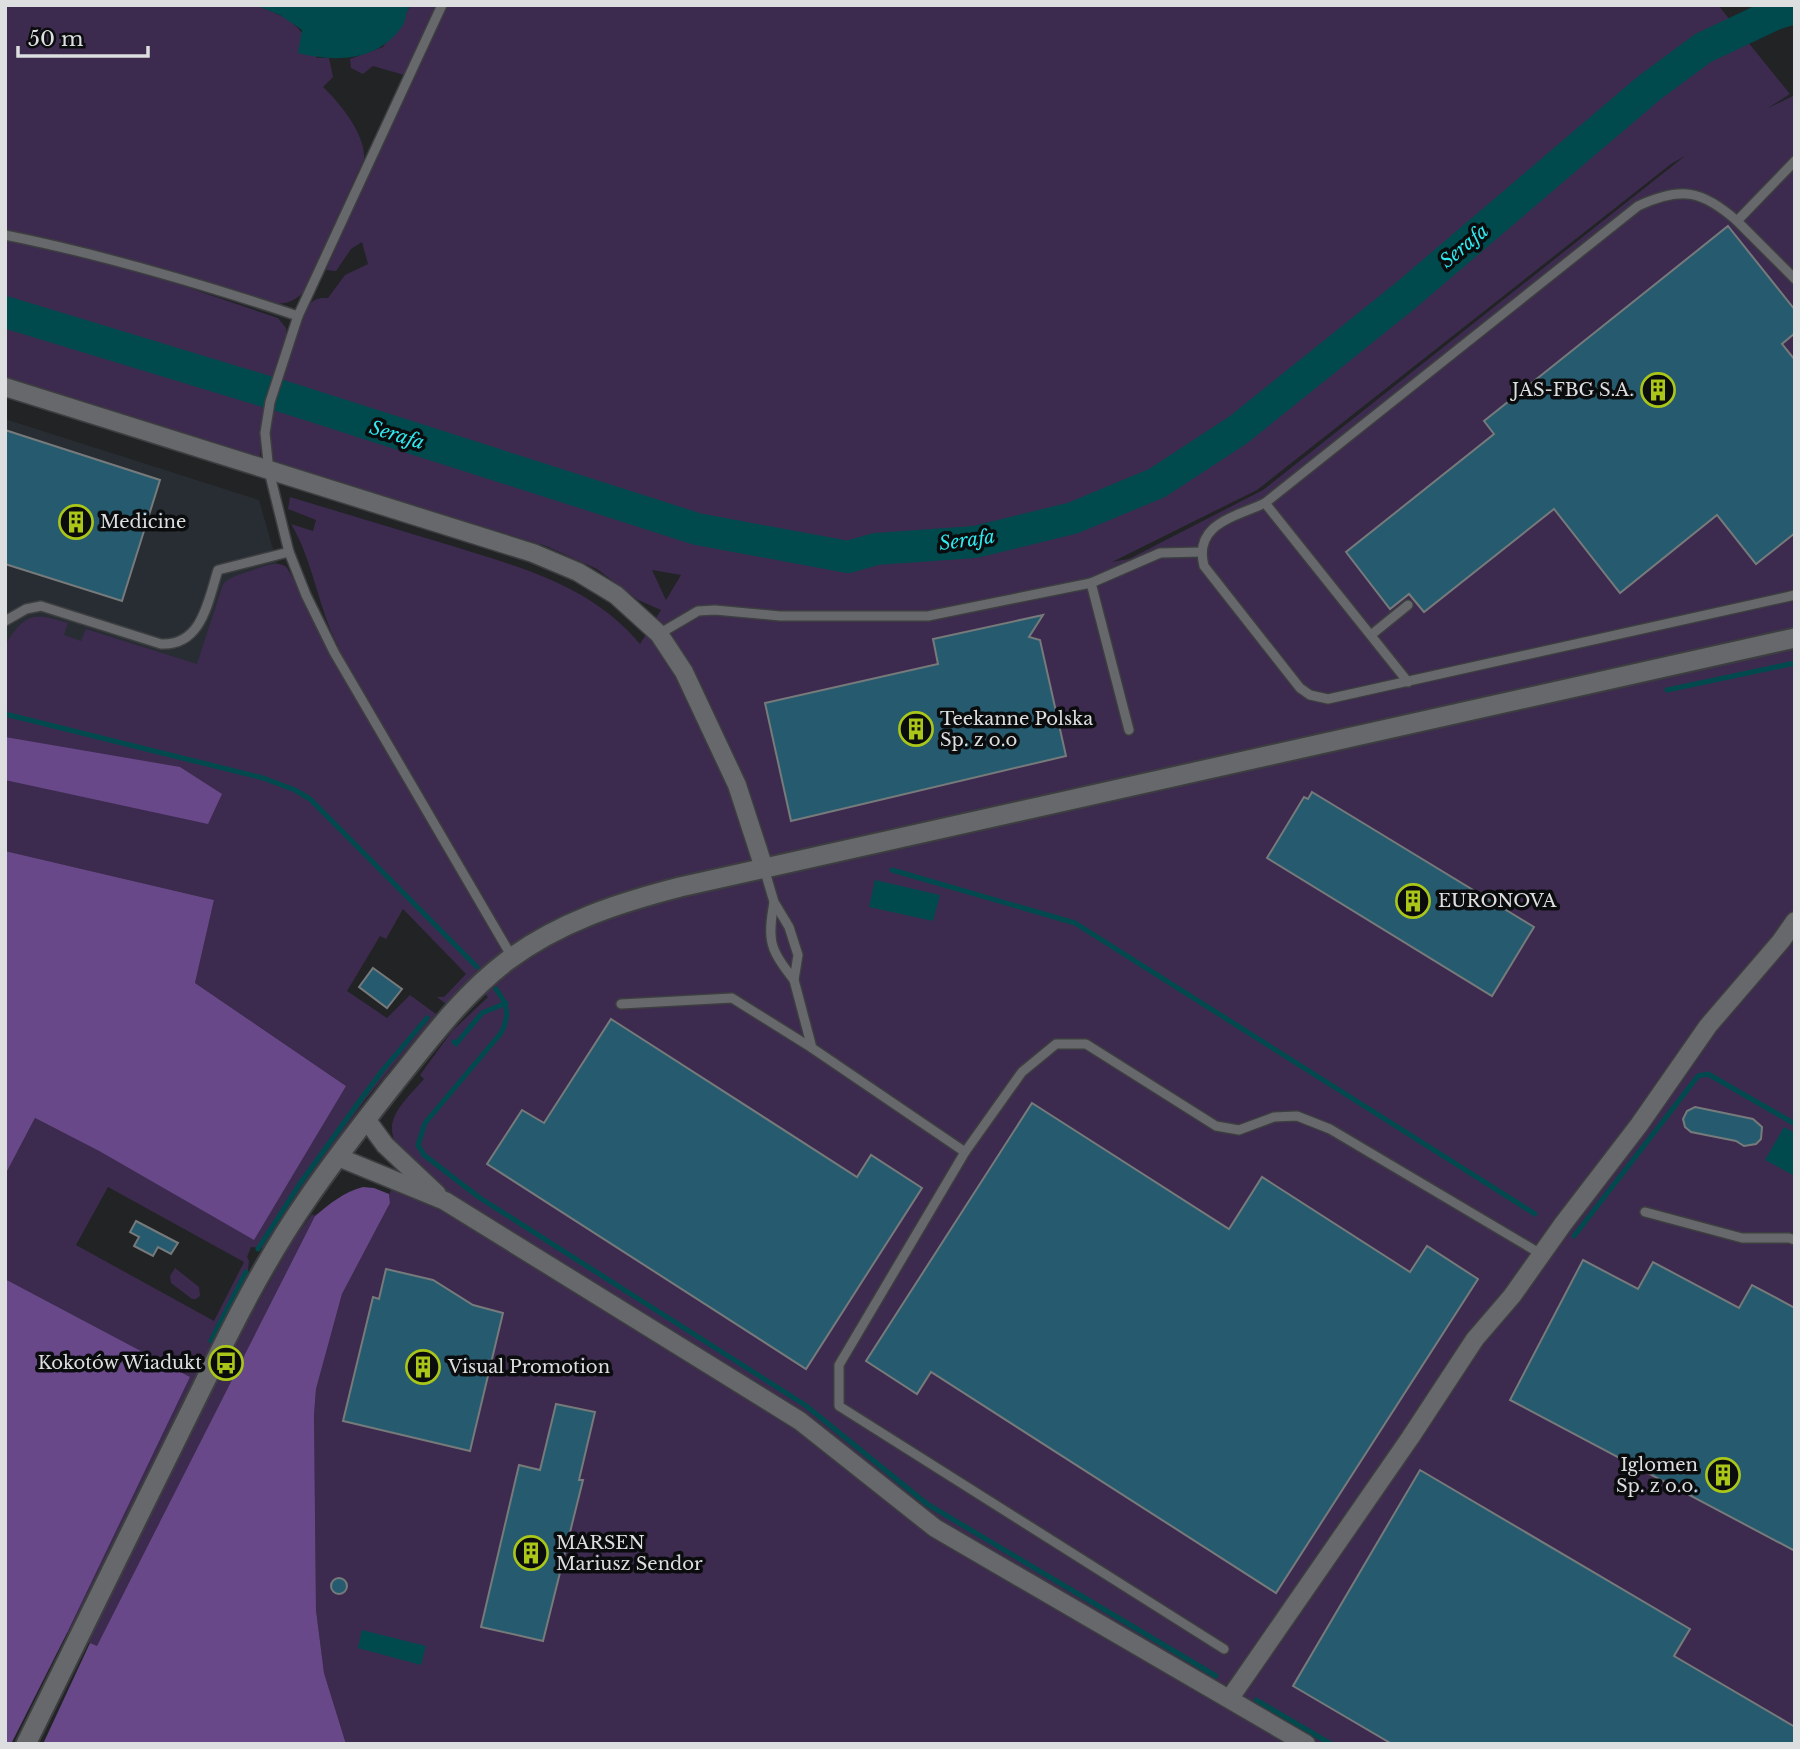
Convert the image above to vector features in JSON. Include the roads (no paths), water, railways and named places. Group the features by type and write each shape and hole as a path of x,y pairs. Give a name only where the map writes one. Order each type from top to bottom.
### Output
{"street":[{"path":"5,387 533,553 578,572 616,595 659,634 684,672 737,785 764,868"},
{"path":"26,1744 223,1346 266,1265 304,1202 366,1119 450,1017 512,957 561,927 603,909 680,887 1795,638"},
{"path":"1230,1698 1410,1438 1475,1339 1512,1296 1640,1125 1708,1026 1795,921"},
{"path":"366,1119 385,1145 445,1201"},
{"path":"338,1157 445,1201 800,1421 934,1528 1230,1698 1302,1743"}],"lane":[{"path":"442,5 298,316 270,402 265,433 269,471 289,552 306,595 334,652 512,957"},
{"path":"1737,221 1795,162"},
{"path":"1795,279 1737,221 1711,200 1696,195 1658,197 1638,206 1265,502 1211,528 1205,537 1202,552 1204,566 1300,688 1310,695 1328,699 1795,595"},
{"path":"5,235 119,261 298,316"},
{"path":"1265,502 1408,682"},
{"path":"5,621 26,609 41,606 161,644 172,644 186,638 199,626 218,570 289,552"},
{"path":"659,634 698,611 780,616 928,616 1091,583 1160,553 1202,552"},
{"path":"1091,583 1129,730"},
{"path":"1371,635 1408,605"},
{"path":"764,868 774,902 789,928 797,955 794,980"},
{"path":"774,902 769,931 777,957 794,980 812,1048"},
{"path":"621,1004 732,998 812,1048 965,1152"},
{"path":"1224,1649 839,1406 839,1365 965,1152 1022,1072 1056,1044 1086,1044 1216,1126 1239,1130 1274,1117 1297,1116 1330,1129 1541,1254"},
{"path":"1645,1212 1742,1238 1795,1240"}],"water":[{"path":"255,5 411,5 403,25 382,46 356,56 327,58 298,53 302,30 280,15"},
{"path":"875,880 940,895 933,921 869,907"},
{"path":"1784,1127 1795,1133 1795,1176 1765,1160"},
{"path":"362,1630 426,1646 421,1665 358,1648"}],"waterway":[{"name":"Serafa","path":"5,312 291,399 697,529 848,557 876,549 975,542 1073,518 1157,483 1238,430 1405,296 1649,88 1703,48 1775,14 1795,8"},
{"path":"1667,690 1795,663"},
{"path":"5,714 263,778 295,790 310,799 477,967"},
{"path":"892,870 1075,923 1535,1214"},
{"path":"496,989 506,1010 504,1027 425,1123 418,1145 424,1155 480,1198 805,1405 927,1504 1216,1676"},
{"path":"454,1042 456,1044 482,1013 506,1003"},
{"path":"258,1249 299,1185 356,1106 427,1018"},
{"path":"1574,1236 1698,1076 1708,1074 1795,1124"},
{"path":"211,1341 246,1272"},
{"path":"1256,1700 1331,1744"}],"place":[{"name":"JAS-FBG S.A.","path":"1658,390"},
{"name":"Medicine","path":"76,522"},
{"name":"Teekanne Polska Sp. z o.o","path":"916,729"},
{"name":"EURONOVA","path":"1413,901"},
{"name":"Kokotów Wiadukt","path":"226,1363"},
{"name":"Visual Promotion","path":"423,1367"},
{"name":"Iglomen Sp. z o.o.","path":"1723,1475"},
{"name":"MARSEN Mariusz Sendor","path":"531,1553"}]}
